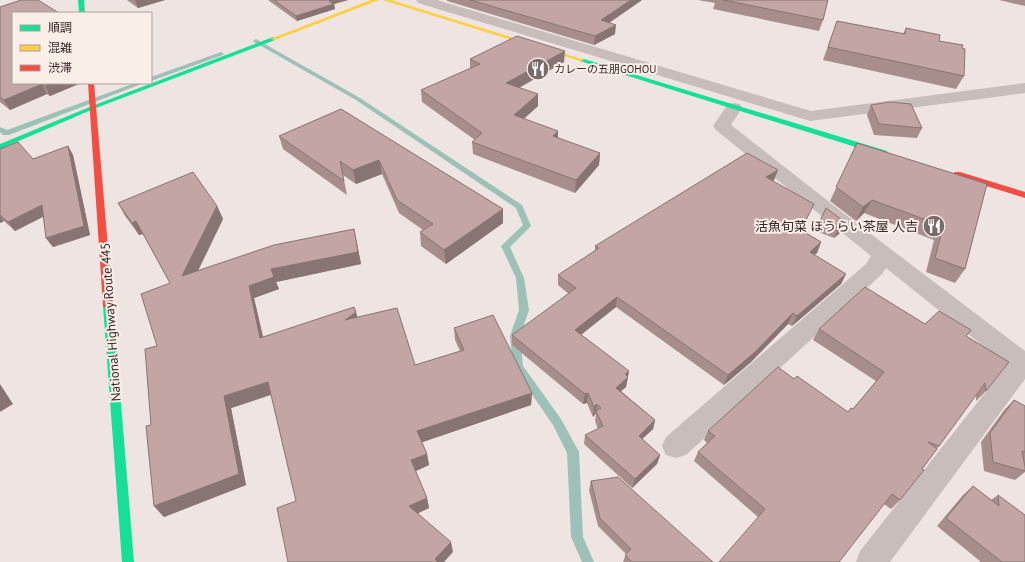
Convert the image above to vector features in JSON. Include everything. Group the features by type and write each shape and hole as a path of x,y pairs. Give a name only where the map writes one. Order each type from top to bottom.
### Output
{"main road":[{"path":"80,0 82,12"},
{"path":"0,147 94,107 376,0"},
{"path":"386,0 734,108 895,156"},
{"name":"National Highway Route 445","path":"91,84 128,562"},
{"path":"948,172 1025,195"}],"street":[{"path":"423,0 810,116 1025,88"},
{"path":"734,108 722,126 883,255 1024,364 871,562"},
{"path":"676,446 874,269 883,255"}],"building":[{"path":"21,0 38,0 57,12 12,12 12,84 42,84 4,100 0,97 0,7"},
{"path":"274,0 331,0 329,1 334,4 296,16"},
{"path":"470,0 631,0 601,20 616,25 595,36"},
{"path":"723,0 828,0 823,20"},
{"path":"837,21 905,34 906,28 940,35 939,41 963,45 962,48 965,49 964,76 828,47"},
{"path":"517,36 565,51 506,83 538,94 514,115 558,131 553,136 600,153 576,180 472,142 482,133 421,90 480,64 470,59"},
{"path":"890,102 911,104 922,128 879,124 871,105"},
{"path":"341,109 503,209 444,250 420,232 433,224 397,200 379,160 353,170 340,161 344,181 279,136"},
{"path":"18,142 33,159 68,146 84,226 46,238 42,205 8,222 0,215 0,149"},
{"name":"活魚旬菜 ほうらい茶屋 人吉","path":"857,143 987,184 965,269 935,258 943,226 872,200 863,207 836,187"},
{"path":"747,153 778,170 766,177 814,204 801,230 821,242 810,252 846,274 797,316 793,313 755,352 728,375 617,297 575,330 629,371 625,374 628,377 616,388 655,420 639,436 660,455 635,479 585,435 603,426 596,411 601,408 597,404 594,407 588,393 585,394 512,335 576,288 558,275 599,248 595,246"},
{"path":"193,172 217,206 182,276 274,245 354,229 358,252 271,269 274,277 249,286 260,338 354,307 356,312 345,320 397,308 415,365 464,350 454,328 493,315 532,393 417,431 427,454 411,460 427,498 409,506 451,542 435,559 438,562 288,562 277,508 296,501 268,382 224,396 239,474 154,506 146,426 151,425 145,349 157,346 141,294 170,283 136,221 132,223 118,203"},
{"path":"826,208 846,223 839,228 820,221"},
{"path":"865,287 925,324 939,311 971,330 966,336 1009,362 986,391 985,383 939,446 928,442 937,449 922,469 924,470 900,500 892,494 839,562 719,562 765,509 698,452 715,436 708,431 778,367 794,379 797,376 848,412 851,408 853,409 884,372 819,329"},
{"path":"1014,400 1025,406 1025,452 1022,451 1025,471 993,462 990,433"},
{"path":"618,477 713,562 632,562 625,555 631,549 600,518 591,481"},
{"path":"973,486 999,506 998,495 1025,515 1025,562 1002,562 946,518"}],"waterway":[{"path":"256,41 358,99 519,207 527,226 505,246 520,278 524,310 515,336 518,367 557,422 573,452 577,537 588,562"},
{"path":"152,79 221,54"},
{"path":"0,129 6,133 138,84"}],"traffic: fast":[{"path":"81,0 82,12"},
{"path":"0,147 94,107 273,39"},
{"path":"582,60 884,153"},
{"path":"108,306 128,562"}],"traffic: slow":[{"path":"273,39 376,0"},
{"path":"385,0 582,60"}],"traffic: jam":[{"path":"91,84 108,306"},
{"path":"957,174 1025,195"}],"place":[{"name":"カレーの五朋GOHOU","path":"538,69"},
{"name":"活魚旬菜 ほうらい茶屋 人吉","path":"934,226"}]}
